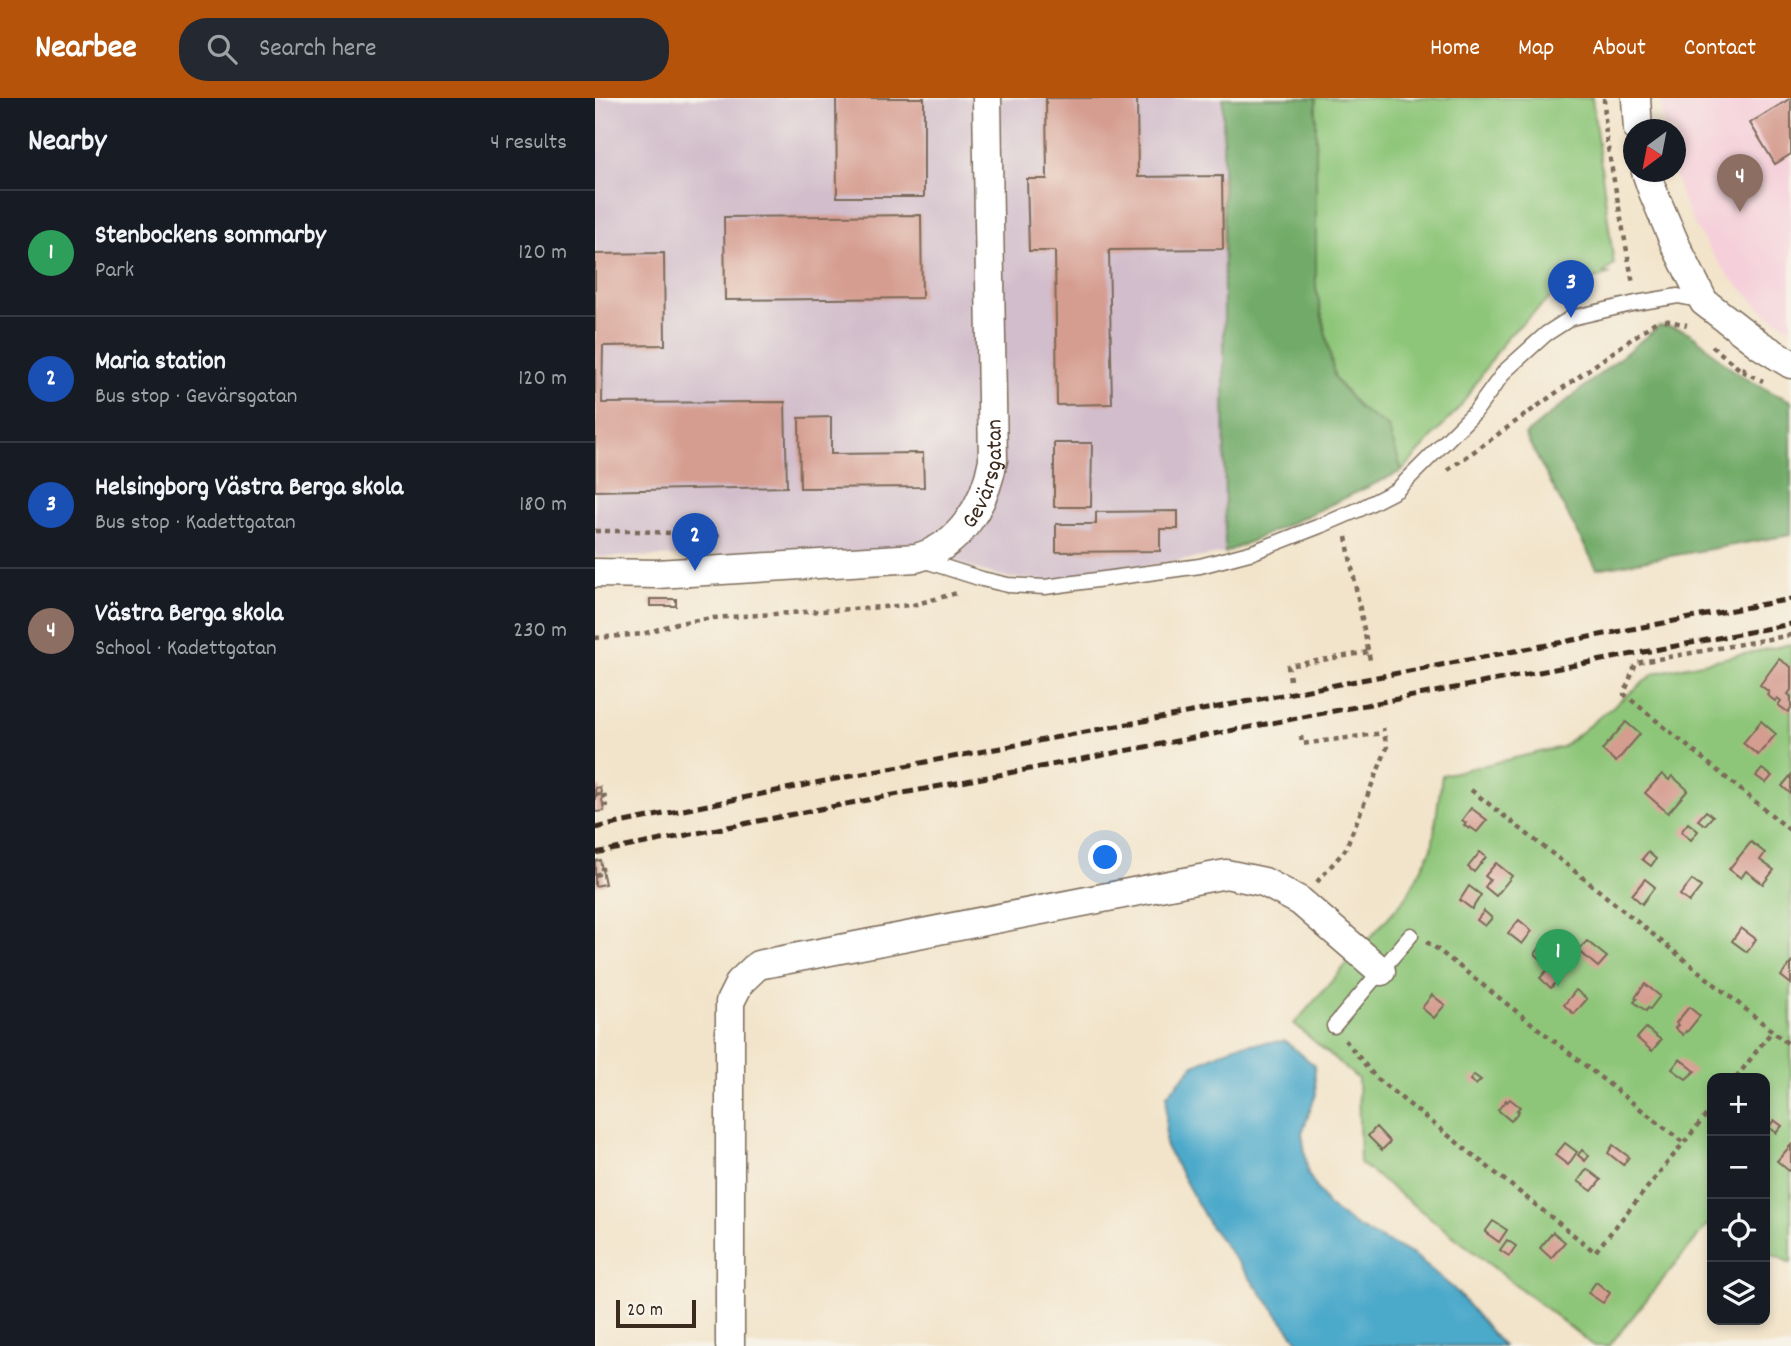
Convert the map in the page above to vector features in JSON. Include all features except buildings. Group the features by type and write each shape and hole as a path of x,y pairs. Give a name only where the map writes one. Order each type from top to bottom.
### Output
{"street":[{"name":"Gevärsgatan","path":"595,573 657,574 916,558 943,547 968,522 985,491 993,460 988,98"},
{"path":"1636,98 1637,119"},
{"path":"1650,182 1676,246 1704,302 1760,345 1791,364"},
{"name":"Gevärsgatan","path":"595,593 657,574"},
{"path":"730,1346 730,1002 740,982 758,965 1226,874 1264,882 1300,901 1381,971"}],"lane":[{"path":"916,558 1008,585 1045,587 1200,566 1253,552 1337,519 1397,490 1475,412 1505,371 1546,334 1571,318 1678,296 1704,302"},
{"path":"1334,1026 1411,935"}],"path":[{"path":"1604,98 1606,137 1636,303"},
{"path":"1644,322 1672,321 1694,330"},
{"path":"1707,341 1742,371 1760,345"},
{"path":"1345,530 1370,660"},
{"path":"595,531 724,536"},
{"path":"595,638 643,634 677,623 713,618 913,605 967,590 982,579"},
{"path":"1791,635 1636,663 1624,694 1791,831"},
{"path":"1290,680 1288,666 1368,652"},
{"path":"1300,901 1345,850 1387,748 1383,731 1301,744 1301,736"},
{"path":"1471,790 1567,864 1791,1046"},
{"path":"595,795 604,793 606,807"},
{"path":"595,875 602,873 601,867"},
{"path":"1411,935 1433,945 1685,1144"},
{"path":"1334,1026 1376,1078 1595,1252 1707,1115"},
{"path":"1739,1073 1772,1031"}],"shaded area":[{"path":"595,98 1226,98 1225,553 1046,581 1009,578 970,568 941,554 595,557"},
{"path":"1661,98 1791,98 1791,329 1766,313 1729,276 1709,249 1682,199 1677,182 1686,182 1686,119 1663,119"}],"green space":[{"path":"1223,98 1316,98 1316,288 1335,379 1360,409 1388,427 1402,471 1225,553"},
{"path":"1316,98 1592,98 1614,265 1603,273 1611,274 1559,290 1507,337 1460,407 1402,471 1388,427 1360,409 1335,379 1316,288"},
{"path":"1659,326 1682,329 1690,333 1735,371 1791,401 1791,535 1597,569 1525,435"},
{"path":"1791,644 1791,1263 1770,1253 1770,1073 1707,1073 1707,1225 1609,1346 1594,1346 1360,1163 1358,1079 1294,1024 1407,896 1432,848 1442,775 1562,747 1655,673"}],"water":[{"path":"1285,1041 1314,1065 1316,1094 1302,1133 1308,1174 1328,1206 1359,1228 1414,1255 1455,1290 1503,1346 1302,1346 1210,1226 1165,1145 1167,1095 1194,1065 1238,1045"}],"railway":[{"path":"595,828 820,782 1791,599"},
{"path":"595,853 1791,624"}],"place":[{"name":"Västra Berga skola","path":"1740,212"},
{"name":"Helsingborg Västra Berga skola","path":"1571,318"},
{"name":"Maria station","path":"695,571"},
{"name":"Stenbockens sommarby","path":"1558,987"}]}
